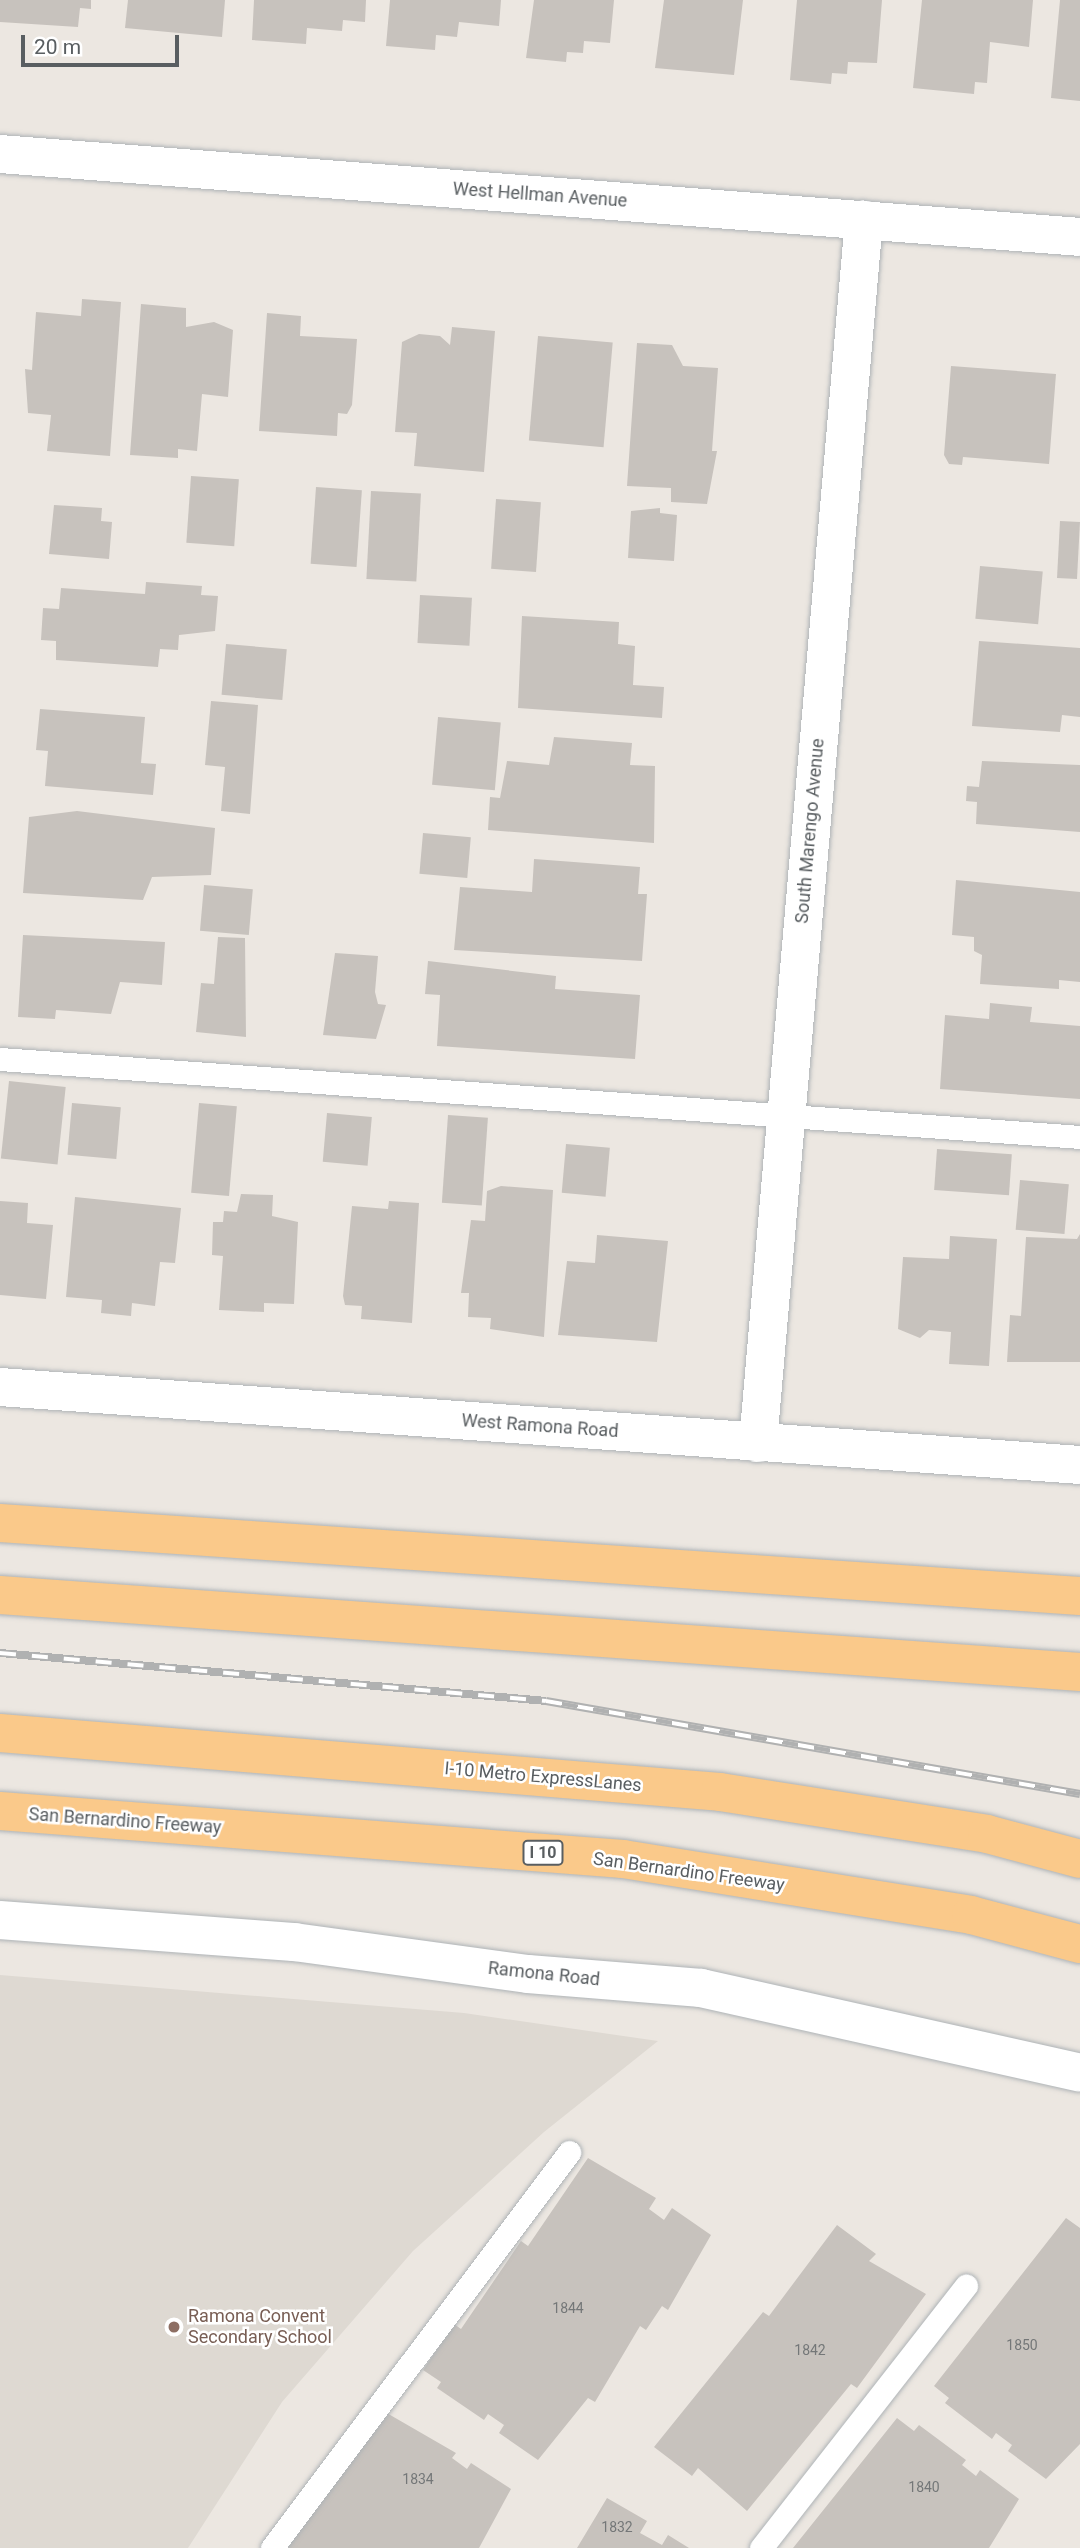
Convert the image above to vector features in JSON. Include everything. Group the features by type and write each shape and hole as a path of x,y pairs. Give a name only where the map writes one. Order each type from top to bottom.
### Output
{"highway":[{"path":"0,1523 1080,1596"},
{"path":"0,1595 1080,1672"},
{"name":"I-10 Metro ExpressLanes","path":"0,1733 720,1792 987,1834 1080,1859"},
{"name":"San Bernardino Freeway","path":"0,1811 623,1859 971,1915 1080,1944"}],"street":[{"name":"West Hellman Avenue","path":"0,154 1080,237"},
{"name":"South Marengo Avenue","path":"758,1443 864,220"},
{"name":"West Ramona Road","path":"0,1387 1080,1465"},
{"name":"Ramona Road","path":"0,1920 294,1942 528,1974 701,1988 1080,2073"}],"lane":[{"path":"0,1059 1080,1137"},
{"path":"272,2548 569,2152"},
{"path":"761,2548 966,2286"}],"shaded area":[{"name":"Ramona Convent Secondary School","path":"0,1975 464,2013 658,2041 544,2132 413,2251 282,2402 188,2548 0,2548"}],"building":[{"path":"0,0 91,0 91,9 80,8 78,27 0,22"},
{"path":"128,0 225,0 222,37 125,28"},
{"path":"254,0 366,0 365,22 343,20 342,31 307,28 306,44 252,40"},
{"path":"390,0 501,0 499,26 459,22 457,37 436,35 435,50 386,46"},
{"path":"534,0 614,0 610,43 584,41 583,53 567,52 566,62 526,58"},
{"path":"664,0 743,0 734,75 655,68"},
{"path":"797,0 882,0 877,63 848,62 847,74 832,73 831,84 790,80"},
{"path":"922,0 1033,0 1029,47 990,42 987,83 975,82 974,94 913,88"},
{"path":"1060,0 1080,0 1080,101 1051,98"},
{"path":"82,299 121,302 110,456 47,451 51,415 28,413 25,369 32,370 36,312 81,316"},
{"path":"141,304 186,308 186,327 214,322 233,330 228,397 202,394 197,451 178,449 178,458 130,455"},
{"path":"267,313 301,316 300,336 357,339 352,405 347,414 338,413 337,436 259,431"},
{"path":"452,327 495,331 484,472 414,466 417,433 395,432 402,342 419,334 440,336 450,345"},
{"path":"538,336 613,343 604,447 529,441"},
{"path":"637,343 672,345 683,366 718,368 712,451 717,451 707,504 671,502 671,488 627,486"},
{"path":"951,366 1056,374 1049,464 963,457 962,465 949,464 944,455"},
{"path":"191,476 239,479 234,546 186,543"},
{"path":"316,487 362,490 357,567 311,564"},
{"path":"371,491 421,494 416,581 366,579"},
{"path":"496,499 541,502 536,572 491,569"},
{"path":"54,505 102,508 101,521 112,522 109,559 49,554"},
{"path":"660,508 660,513 677,515 674,561 628,558 631,511"},
{"path":"1060,521 1080,522 1077,579 1057,578"},
{"path":"980,566 1043,571 1038,624 975,619"},
{"path":"146,582 202,586 201,595 218,596 215,631 179,635 178,650 160,649 158,667 56,660 56,641 41,640 43,608 59,609 61,588 145,594"},
{"path":"420,595 472,598 469,646 417,643"},
{"path":"522,616 619,622 618,644 635,646 633,685 664,687 662,718 518,708"},
{"path":"979,641 1080,648 1080,717 1062,715 1060,732 972,726"},
{"path":"226,644 287,649 282,700 222,695"},
{"path":"211,701 258,705 250,814 221,811 225,767 205,765"},
{"path":"40,709 145,717 141,763 156,764 153,795 45,786 48,751 36,750"},
{"path":"438,717 501,722 495,790 432,785"},
{"path":"554,737 632,743 630,765 655,766 654,843 488,830 490,797 500,798 507,761 549,765"},
{"path":"982,761 1080,765 1080,832 976,824 977,802 966,801 967,786 979,787"},
{"path":"77,811 215,828 211,875 152,877 143,900 23,893 29,817"},
{"path":"423,833 471,837 467,878 419,874"},
{"path":"534,859 640,867 638,894 647,894 642,961 454,950 460,887 532,892"},
{"path":"956,880 1080,892 1080,982 1059,980 1059,989 980,984 982,955 974,951 974,937 952,935"},
{"path":"204,885 253,889 249,935 200,931"},
{"path":"23,935 165,942 162,985 120,982 111,1014 56,1010 55,1019 18,1017"},
{"path":"218,937 245,938 246,1037 196,1032 201,983 214,984"},
{"path":"335,953 378,956 375,992 378,1004 386,1005 376,1039 323,1035"},
{"path":"428,961 556,976 555,989 640,995 635,1059 437,1046 440,995 425,994"},
{"path":"990,1003 1032,1007 1030,1022 1080,1026 1080,1099 940,1089 945,1015 989,1019"},
{"path":"9,1081 66,1087 58,1165 1,1159"},
{"path":"72,1103 121,1107 116,1159 67,1155"},
{"path":"199,1103 237,1106 229,1196 191,1193"},
{"path":"327,1113 372,1117 368,1166 323,1162"},
{"path":"448,1115 488,1118 482,1206 442,1203"},
{"path":"566,1144 610,1148 606,1197 562,1193"},
{"path":"937,1149 1012,1154 1009,1195 934,1190"},
{"path":"1020,1180 1069,1184 1064,1234 1016,1230"},
{"path":"501,1186 553,1190 544,1337 490,1329 491,1318 468,1317 469,1293 461,1293 471,1220 485,1221 487,1191"},
{"path":"241,1194 273,1195 272,1216 298,1222 294,1304 264,1303 264,1312 219,1310 223,1256 212,1255 213,1222 223,1222 224,1211 237,1212"},
{"path":"75,1197 181,1208 175,1263 160,1262 155,1306 132,1303 131,1316 101,1313 102,1300 66,1297"},
{"path":"0,1201 28,1203 27,1223 53,1225 46,1299 0,1295"},
{"path":"389,1201 419,1203 412,1323 361,1319 362,1306 345,1305 343,1296 352,1206 388,1209"},
{"path":"1080,1234 1080,1362 1007,1362 1010,1315 1021,1316 1026,1237 1077,1239"},
{"path":"597,1235 668,1241 657,1342 558,1335 567,1261 595,1263"},
{"path":"950,1236 997,1239 989,1366 949,1364 951,1332 929,1330 920,1338 898,1329 903,1257 949,1259"},
{"path":"588,2158 656,2198 649,2209 664,2220 672,2208 711,2235 668,2310 662,2306 646,2330 640,2326 595,2402 588,2398 538,2460 499,2433 504,2425 488,2414 484,2420 437,2388 441,2382 423,2370 454,2324 461,2329 521,2241 528,2246"},
{"path":"1066,2218 1080,2228 1080,2444 1046,2479 1008,2451 1012,2445 996,2433 992,2439 945,2403 949,2398 934,2386"},
{"path":"837,2225 876,2254 869,2261 926,2294 857,2388 851,2384 747,2511 698,2468 692,2476 654,2447 763,2312 769,2316"},
{"path":"385,2412 456,2453 452,2458 467,2469 471,2463 511,2489 479,2548 287,2548"},
{"path":"897,2418 914,2431 919,2425 966,2460 962,2465 976,2476 980,2470 1019,2499 989,2548 793,2548"},
{"path":"607,2498 647,2521 640,2533 662,2545 668,2535 689,2548 577,2548"}],"railway":[{"path":"0,1653 546,1701 1080,1794"}],"place":[{"name":"Ramona Convent Secondary School","path":"174,2327"}]}
